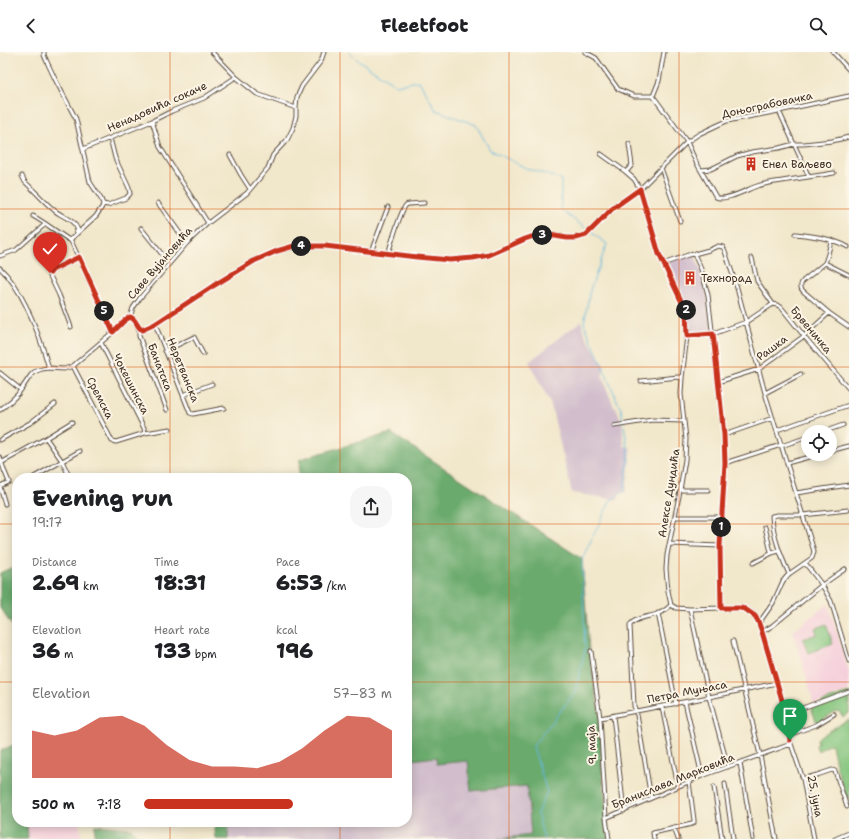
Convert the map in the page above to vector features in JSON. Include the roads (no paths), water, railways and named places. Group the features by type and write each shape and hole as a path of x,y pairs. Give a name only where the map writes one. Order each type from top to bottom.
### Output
{"street":[{"path":"44,52 54,79 76,119 90,182 103,204 96,216 71,239"},
{"path":"212,52 236,77 257,94 296,108"},
{"name":"Саве Вујановића","path":"73,366 130,317 133,308 140,298 187,243 208,223 247,193 268,168 273,156 286,140 293,128 296,116 297,97 302,86 321,61 324,52"},
{"path":"585,52 596,58 618,89 634,96 653,96"},
{"path":"653,96 659,81 664,52"},
{"path":"833,52 849,70"},
{"name":"Ненадовића сокаче","path":"83,149 204,98 236,77"},
{"path":"653,96 687,142 696,162 716,197 720,199 730,197 759,185 834,173"},
{"name":"Доњограбовачка","path":"388,254 450,260 473,258 489,255 534,236 549,235 576,238 586,235 612,209 640,189 687,142 709,129 727,121 779,112 849,96"},
{"path":"779,112 809,177"},
{"path":"152,121 160,147 208,223"},
{"path":"701,170 711,169 745,153 779,148 794,144 832,141 849,137"},
{"path":"103,204 106,206 126,198 130,194 129,188 115,158 110,138"},
{"path":"626,172 632,165 629,144"},
{"path":"600,154 626,172 634,179 640,189"},
{"path":"230,155 250,189"},
{"path":"661,168 680,222"},
{"path":"801,178 805,168"},
{"path":"22,176 25,182 55,211 69,218 77,228 78,230 72,236 72,243 113,332"},
{"name":"Алексе Дундића","path":"640,189 662,264 686,311 687,336 681,394 686,439 685,460 667,555 666,577 671,605"},
{"path":"158,203 187,243"},
{"path":"130,317 134,319 140,330 144,330 254,261 277,251 294,246 325,246 388,254 401,216 407,204 424,203"},
{"path":"371,252 388,207"},
{"path":"33,216 62,236 71,239"},
{"path":"0,256 16,250 46,224"},
{"path":"141,228 169,263"},
{"path":"796,234 814,236 839,242 848,246"},
{"path":"831,241 825,263 804,279 800,285 803,291 829,313 849,327"},
{"path":"662,264 718,246 724,249 737,288 765,393 812,543 814,552 812,558 789,574 783,581 773,603 759,623"},
{"path":"694,254 701,269 708,296 724,435 725,463 720,546 721,608"},
{"path":"71,327 49,274 52,270 79,257"},
{"name":"Брвеничка","path":"752,258 757,281 773,304 781,307 849,389"},
{"path":"825,263 849,275"},
{"path":"0,268 18,289 35,326 49,368"},
{"path":"687,336 713,334 746,322 773,304"},
{"name":"Рашка","path":"718,382 758,369 804,336 829,313"},
{"name":"Неретванска","path":"155,324 191,414 224,408"},
{"name":"Банатска","path":"139,329 139,336 167,410"},
{"path":"165,351 194,337 203,354"},
{"name":"Чокешинска","path":"101,343 145,432"},
{"path":"0,410 21,390 32,373 49,368 64,369 73,366"},
{"name":"Сремска","path":"73,366 112,441 116,442 145,432"},
{"path":"0,373 21,390"},
{"path":"765,393 801,374"},
{"path":"641,381 678,377 682,378"},
{"path":"183,395 212,384"},
{"path":"0,440 37,419 55,404"},
{"path":"777,430 849,405"},
{"path":"724,435 773,418"},
{"path":"614,426 652,420 683,421"},
{"path":"1,463 72,422"},
{"path":"837,427 843,425"},
{"path":"145,432 170,429"},
{"path":"46,438 68,473"},
{"path":"725,463 801,439"},
{"path":"837,449 849,446"},
{"path":"41,473 80,451"},
{"path":"0,457 1,463 10,482 0,486 5,504"},
{"path":"787,463 801,459"},
{"path":"796,493 849,485"},
{"path":"680,490 708,490"},
{"path":"789,574 780,551 772,516 803,515 848,510"},
{"path":"675,517 722,517"},
{"path":"765,527 772,553"},
{"path":"670,544 720,546"},
{"path":"753,563 772,553 780,551"},
{"path":"805,563 822,585 831,601 849,661"},
{"path":"762,632 772,626 822,585 845,569"},
{"path":"651,798 634,704 630,625 633,621 658,613 671,605"},
{"name":"25. јуна","path":"671,605 676,608 690,609 740,608 745,609 755,616 762,632 786,714 791,744 803,779 814,839"},
{"path":"690,609 709,697 728,767"},
{"path":"658,613 676,704"},
{"path":"732,641 760,756 776,839"},
{"name":"9. маја","path":"591,651 600,718 606,818 609,839"},
{"name":"Петра Муњаса","path":"600,718 662,707 777,683"},
{"path":"786,714 849,691"},
{"path":"685,702 702,776"},
{"path":"662,707 678,786"},
{"path":"789,735 816,725 834,714"},
{"path":"613,716 624,811"},
{"name":"Бранислава Марковића","path":"606,818 702,776 791,744"},
{"path":"740,763 753,839"},
{"path":"803,779 817,776 832,770 835,771 847,807"},
{"path":"654,839 654,833 692,824 694,822 689,782"},
{"path":"725,784 733,839"},
{"path":"714,787 722,839"},
{"path":"674,828 678,839"},
{"path":"835,839 849,833"}],"waterway":[{"path":"349,52 355,58 396,85 419,81 436,110 476,125 490,150 528,169 561,179 561,210 607,244 590,290 584,323 622,412 623,423"},
{"path":"544,839 537,813 547,792 533,746 575,692 585,650 582,559 610,501 624,491 629,454 624,426"}],"place":[{"name":"Енел Ваљево","path":"751,164"},
{"name":"Технорад","path":"690,278"}]}
